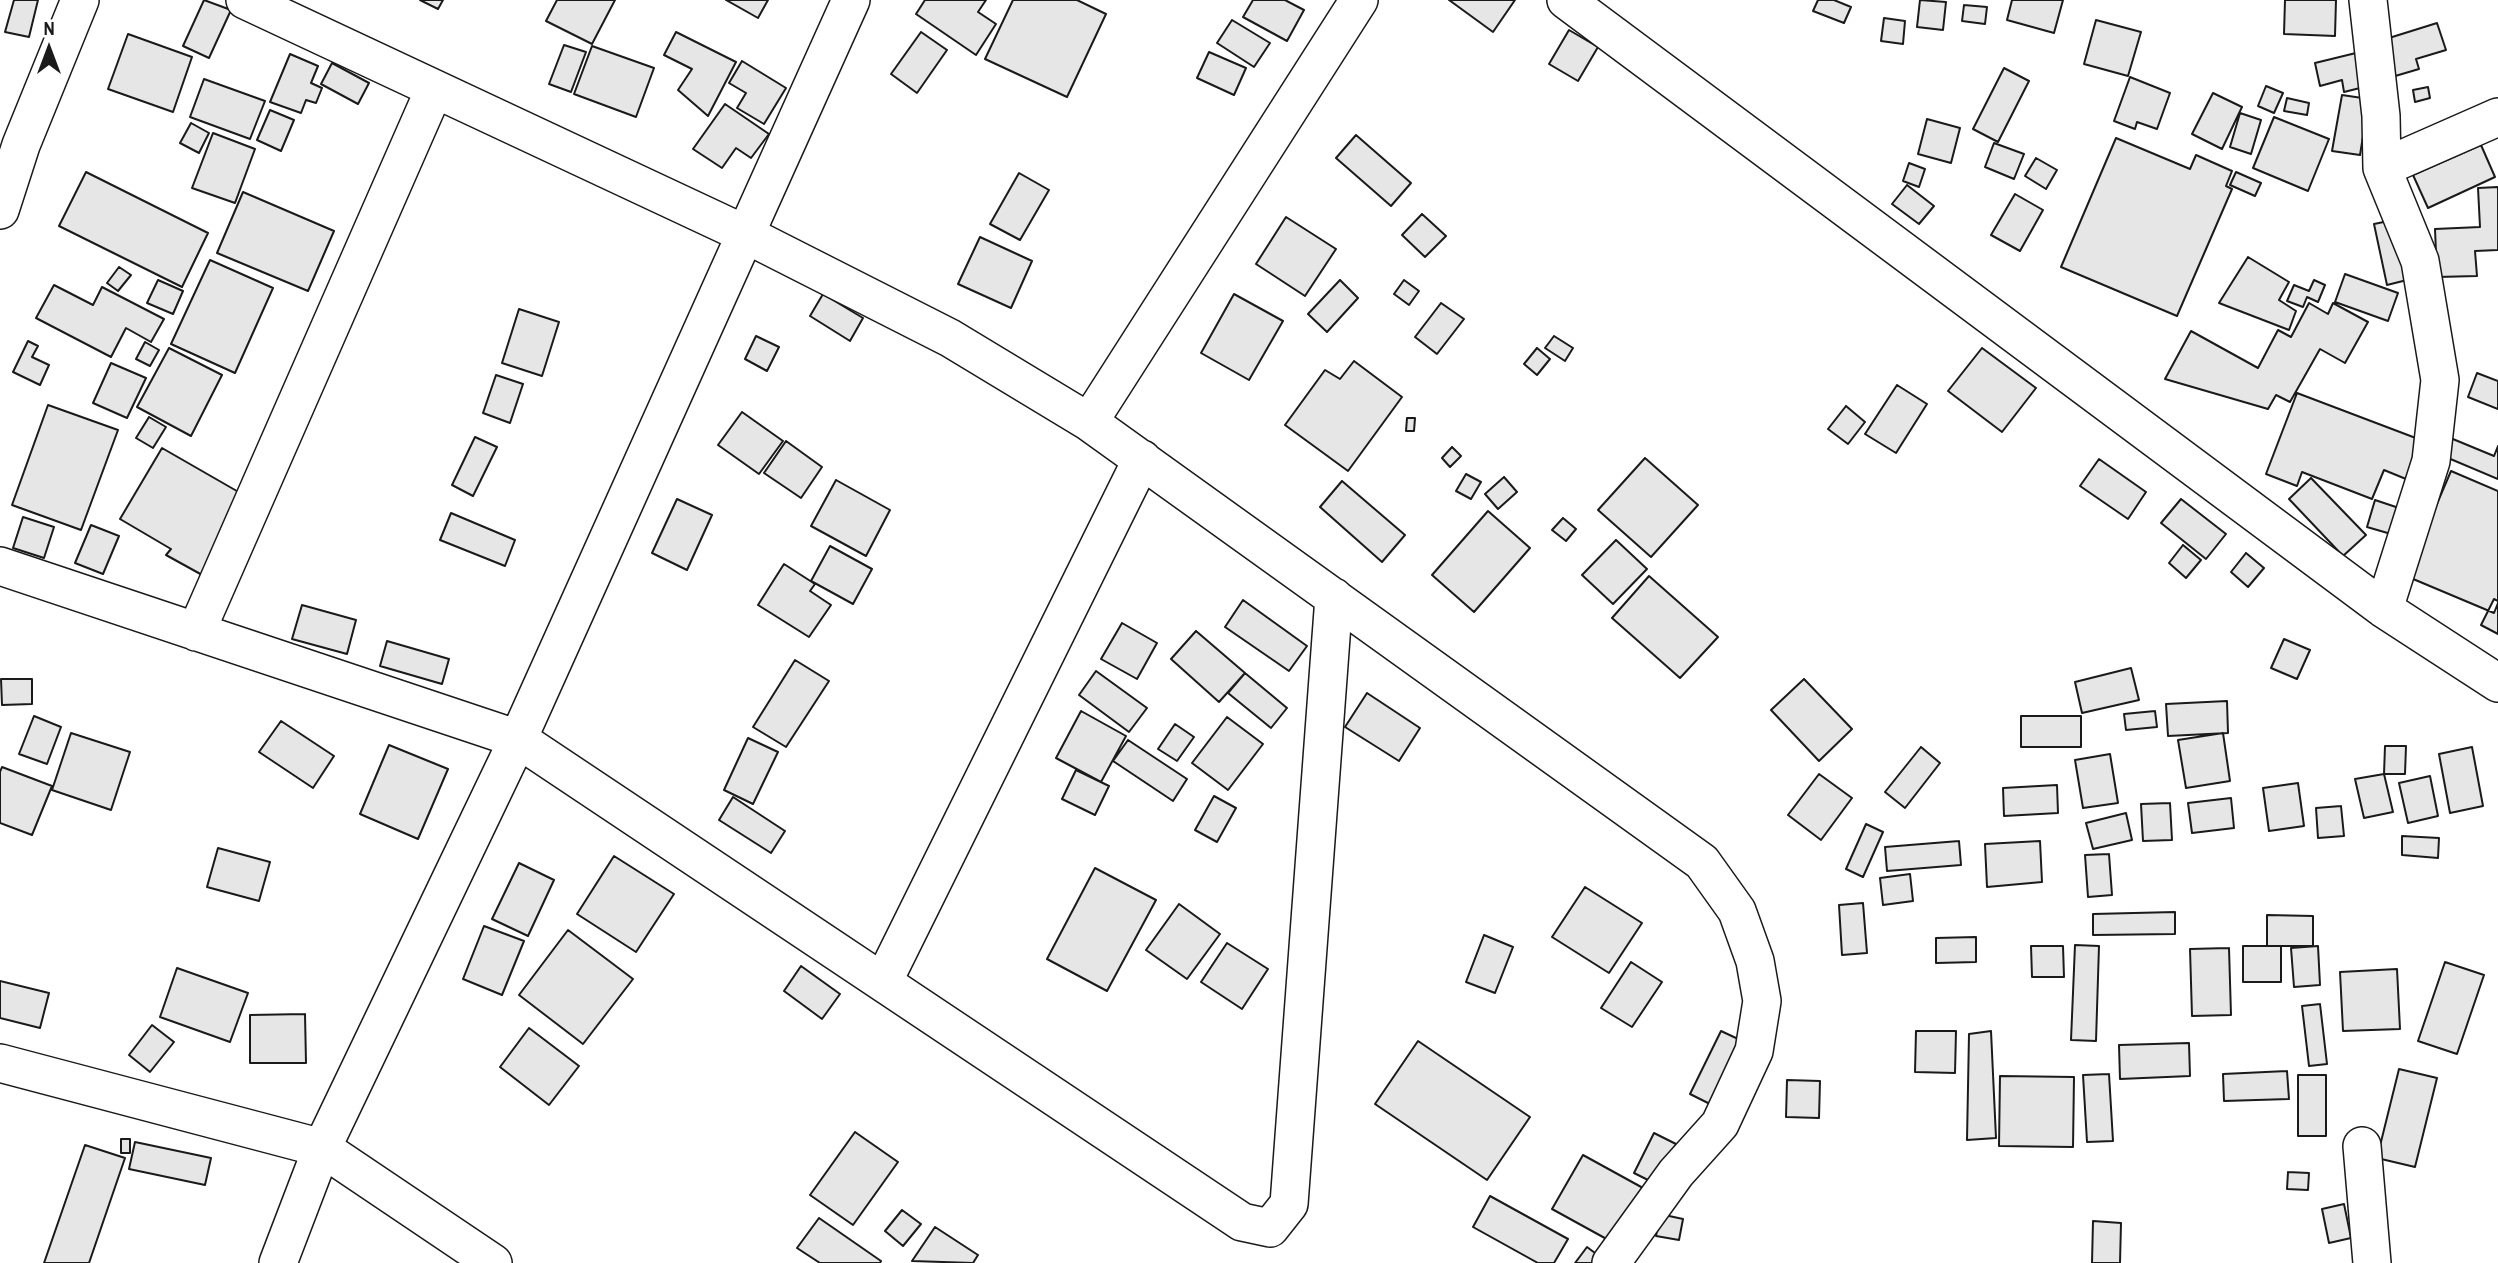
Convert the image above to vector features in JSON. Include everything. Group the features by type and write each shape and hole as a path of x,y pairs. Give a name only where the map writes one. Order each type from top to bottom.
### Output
{"street":[{"path":"0,210 21,145 80,0"},
{"path":"245,0 747,235 950,338 1089,422 1702,862 1737,911 1755,961 1762,1001 1754,1051 1720,1124 1676,1173 1611,1263"},
{"path":"278,1263 322,1148 518,739 851,0"},
{"path":"1089,422 1359,0"},
{"path":"1566,0 2384,609 2498,683"},
{"path":"2368,0 2381,116 2382,168 2420,261 2440,380 2431,461 2384,609"},
{"path":"196,632 434,90"},
{"path":"2382,168 2498,117"},
{"path":"883,982 1142,459"},
{"path":"0,566 518,739 1242,1222 1270,1228 1289,1204 1334,597"},
{"path":"0,1063 322,1148 493,1263"},
{"path":"2362,1146 2372,1263"}],"building":[{"path":"14,0 38,0 29,37 5,32"},
{"path":"204,0 231,10 209,58 183,46"},
{"path":"420,0 443,0 438,9"},
{"path":"557,0 615,0 592,44 546,21"},
{"path":"726,0 768,0 758,18"},
{"path":"925,0 986,0 978,12 996,24 976,55 916,14"},
{"path":"1013,0 1077,0 1106,14 1067,97 985,59"},
{"path":"1253,0 1285,0 1304,10 1287,41 1243,17"},
{"path":"1449,0 1515,0 1493,32"},
{"path":"1818,0 1834,0 1851,7 1844,23 1813,11"},
{"path":"1920,0 1946,2 1943,30 1917,27"},
{"path":"2012,0 2063,0 2054,33 2007,20"},
{"path":"2285,0 2336,0 2335,36 2284,34"},
{"path":"1964,5 1987,7 1985,24 1962,21"},
{"path":"1884,18 1905,21 1903,44 1881,41"},
{"path":"1232,20 1270,43 1254,67 1217,43"},
{"path":"2096,20 2141,32 2128,76 2084,64"},
{"path":"2437,23 2446,50 2416,59 2419,69 2385,79 2373,43"},
{"path":"1569,30 1598,47 1578,81 1549,64"},
{"path":"676,32 736,62 708,116 678,90 692,69 664,55"},
{"path":"921,32 947,50 917,93 891,74"},
{"path":"128,34 192,57 173,112 108,89"},
{"path":"564,45 586,52 571,92 549,84"},
{"path":"592,46 654,68 636,117 574,94"},
{"path":"1209,52 1246,68 1234,95 1197,78"},
{"path":"2360,52 2368,86 2344,92 2342,80 2320,86 2315,63"},
{"path":"290,54 318,66 311,83 322,88 316,103 306,100 301,113 270,102"},
{"path":"742,61 786,88 764,124 737,108 746,93 729,83"},
{"path":"332,63 369,83 358,104 321,84"},
{"path":"2004,68 2029,81 1998,142 1973,129"},
{"path":"2130,77 2170,93 2157,129 2137,122 2135,129 2114,121"},
{"path":"204,79 265,101 250,139 190,117"},
{"path":"2266,86 2283,93 2274,113 2258,106"},
{"path":"2428,87 2430,98 2415,102 2413,90"},
{"path":"2213,93 2242,107 2222,149 2192,134"},
{"path":"2342,95 2369,99 2360,155 2332,151"},
{"path":"2287,98 2309,103 2307,115 2284,111"},
{"path":"725,104 769,134 751,158 736,148 722,168 693,149"},
{"path":"270,110 294,120 281,151 257,140"},
{"path":"2240,113 2261,120 2251,154 2230,147"},
{"path":"2274,117 2329,139 2308,191 2253,168"},
{"path":"1927,119 1960,128 1951,163 1918,154"},
{"path":"191,123 209,133 199,153 180,143"},
{"path":"213,133 255,149 235,203 192,188"},
{"path":"1356,135 1411,183 1391,206 1336,158"},
{"path":"2116,138 2190,169 2196,155 2232,171 2226,186 2232,189 2177,316 2061,267"},
{"path":"1994,143 2024,154 2014,179 1985,167"},
{"path":"2481,145 2495,177 2428,208 2413,175"},
{"path":"2036,158 2057,170 2046,189 2025,176"},
{"path":"1909,163 1925,169 1919,187 1903,181"},
{"path":"86,172 208,233 182,287 59,226"},
{"path":"2236,172 2261,183 2255,196 2230,185"},
{"path":"1019,173 1049,190 1020,240 990,224"},
{"path":"1907,185 1934,206 1919,224 1892,204"},
{"path":"2498,187 2498,250 2475,251 2477,276 2437,277 2435,229 2480,227 2478,188"},
{"path":"243,192 334,231 308,291 217,253"},
{"path":"2015,194 2043,210 2020,251 1991,235"},
{"path":"1422,214 1446,236 1425,257 1402,235"},
{"path":"1286,217 1336,249 1305,296 1256,264"},
{"path":"2398,219 2411,279 2387,285 2374,224"},
{"path":"980,237 1032,261 1011,308 958,284"},
{"path":"2248,257 2289,282 2279,300 2296,311 2289,330 2219,303"},
{"path":"210,260 273,288 235,373 171,344"},
{"path":"119,267 131,275 118,291 107,283"},
{"path":"2345,274 2398,293 2388,321 2335,302"},
{"path":"158,280 183,291 173,314 147,303"},
{"path":"1340,280 1358,298 1327,332 1308,314"},
{"path":"1404,280 1419,291 1409,305 1394,294"},
{"path":"2314,280 2325,285 2318,302 2307,297 2303,307 2287,301 2294,285 2309,291"},
{"path":"54,285 93,305 102,287 164,319 151,342 126,328 111,357 36,318"},
{"path":"823,294 863,318 850,341 810,316"},
{"path":"1234,294 1283,321 1249,380 1201,353"},
{"path":"1441,303 1464,319 1437,354 1415,337"},
{"path":"2309,303 2328,314 2333,303 2368,322 2345,363 2320,349 2290,402 2276,395 2268,409 2165,379 2191,331 2258,368 2278,330 2291,337"},
{"path":"519,309 559,322 542,376 502,363"},
{"path":"756,336 779,347 767,371 745,359"},
{"path":"1554,336 1573,348 1565,361 1545,348"},
{"path":"28,341 38,346 32,357 49,365 40,385 13,372"},
{"path":"145,342 159,350 150,366 136,359"},
{"path":"169,348 222,375 191,436 137,407"},
{"path":"1537,348 1550,359 1537,375 1524,364"},
{"path":"1982,348 2036,388 2002,432 1948,391"},
{"path":"1354,361 1402,397 1348,471 1285,425 1325,370 1340,379"},
{"path":"111,363 146,378 127,418 93,403"},
{"path":"2477,373 2498,381 2498,409 2468,397"},
{"path":"496,375 523,384 510,423 483,413"},
{"path":"1897,385 1927,404 1896,453 1865,434"},
{"path":"2297,393 2421,440 2406,479 2384,470 2372,499 2302,472 2297,486 2266,474"},
{"path":"48,405 118,430 81,530 12,505"},
{"path":"1846,406 1865,422 1848,444 1828,429"},
{"path":"742,412 783,441 759,474 718,445"},
{"path":"149,417 166,427 153,448 136,438"},
{"path":"1407,418 1415,418 1414,431 1406,431"},
{"path":"475,437 497,447 473,496 452,485"},
{"path":"2448,437 2494,456 2498,446 2498,479 2441,455"},
{"path":"786,441 822,467 801,498 764,473"},
{"path":"1452,447 1461,456 1450,467 1442,458"},
{"path":"162,448 249,498 204,576 166,555 171,549 120,519"},
{"path":"1645,458 1698,505 1651,557 1598,510"},
{"path":"2099,459 2146,492 2128,519 2080,486"},
{"path":"2451,471 2498,491 2498,603 2494,613 2406,576"},
{"path":"1466,474 1481,482 1471,499 1456,491"},
{"path":"1504,477 1517,492 1498,509 1485,494"},
{"path":"2311,478 2366,535 2343,556 2289,499"},
{"path":"836,480 890,510 866,556 811,526"},
{"path":"1342,481 1405,535 1382,562 1320,507"},
{"path":"677,499 712,515 687,570 652,553"},
{"path":"2181,499 2226,534 2206,559 2161,523"},
{"path":"2375,500 2399,508 2391,534 2367,527"},
{"path":"1488,511 1530,548 1474,612 1432,575"},
{"path":"451,513 515,540 505,566 440,540"},
{"path":"23,517 54,527 44,558 13,548"},
{"path":"1563,518 1576,529 1566,541 1552,530"},
{"path":"91,525 119,536 103,574 75,563"},
{"path":"1616,540 1647,569 1613,604 1582,575"},
{"path":"2183,545 2201,560 2186,578 2169,563"},
{"path":"830,546 872,569 853,604 811,581"},
{"path":"2246,553 2264,568 2248,587 2231,572"},
{"path":"784,564 815,584 810,591 831,605 809,637 758,605"},
{"path":"1649,576 1718,637 1680,678 1612,618"},
{"path":"2494,599 2498,601 2498,634 2481,625"},
{"path":"1243,600 1307,646 1289,671 1225,627"},
{"path":"302,605 356,620 347,654 292,639"},
{"path":"1122,623 1157,643 1137,679 1101,659"},
{"path":"1196,631 1245,673 1219,702 1171,659"},
{"path":"2284,639 2310,650 2297,679 2271,668"},
{"path":"387,641 449,659 442,684 380,666"},
{"path":"795,660 829,681 786,747 753,727"},
{"path":"2131,668 2139,700 2082,713 2075,682"},
{"path":"1096,671 1147,708 1129,732 1079,695"},
{"path":"1245,673 1287,708 1271,728 1228,693"},
{"path":"1,679 32,679 32,704 2,705"},
{"path":"1804,679 1852,729 1819,761 1771,710"},
{"path":"1367,693 1420,728 1399,761 1345,727"},
{"path":"2227,701 2228,733 2168,736 2166,704"},
{"path":"1081,711 1126,736 1101,782 1056,758"},
{"path":"2155,711 2157,727 2126,730 2124,714"},
{"path":"34,716 61,727 47,764 19,754"},
{"path":"2021,716 2081,716 2081,747 2021,747"},
{"path":"1227,717 1263,744 1228,790 1192,763"},
{"path":"281,721 334,756 313,788 259,752"},
{"path":"1175,724 1194,737 1177,761 1158,749"},
{"path":"71,733 130,752 111,810 52,790"},
{"path":"2223,733 2230,781 2186,788 2178,740"},
{"path":"748,738 778,752 753,804 724,790"},
{"path":"1128,740 1187,779 1173,801 1113,761"},
{"path":"389,745 448,769 418,839 360,814"},
{"path":"2385,746 2406,746 2405,774 2384,774"},
{"path":"1921,747 1940,763 1905,808 1885,792"},
{"path":"2472,747 2483,806 2450,813 2439,754"},
{"path":"2110,754 2118,803 2083,808 2075,760"},
{"path":"2,767 52,786 32,835 0,823"},
{"path":"1076,770 1109,786 1095,815 1062,799"},
{"path":"1819,774 1852,798 1821,840 1788,815"},
{"path":"2384,774 2393,812 2364,818 2355,779"},
{"path":"2430,776 2438,816 2408,823 2399,783"},
{"path":"2298,783 2304,826 2269,831 2263,788"},
{"path":"2057,785 2058,813 2004,816 2003,788"},
{"path":"1214,796 1236,808 1217,842 1195,830"},
{"path":"733,797 785,831 771,853 719,820"},
{"path":"2231,798 2234,828 2192,833 2188,803"},
{"path":"2170,803 2172,840 2143,841 2141,804"},
{"path":"2341,806 2344,836 2318,838 2316,808"},
{"path":"2126,813 2132,840 2093,849 2086,823"},
{"path":"1866,824 1883,832 1863,877 1846,869"},
{"path":"2402,836 2439,838 2438,858 2402,855"},
{"path":"1959,841 1961,865 1887,871 1885,847"},
{"path":"2040,841 2042,882 1987,887 1985,844"},
{"path":"218,848 270,862 259,901 207,887"},
{"path":"2109,854 2112,895 2088,897 2085,855"},
{"path":"614,856 674,894 636,952 577,914"},
{"path":"519,863 554,880 528,936 492,919"},
{"path":"1095,868 1156,900 1107,991 1047,959"},
{"path":"1910,874 1913,901 1883,905 1880,878"},
{"path":"1585,887 1642,923 1609,973 1552,937"},
{"path":"1863,903 1867,953 1842,955 1839,905"},
{"path":"1179,904 1220,934 1187,979 1146,950"},
{"path":"2175,912 2175,934 2093,935 2093,914"},
{"path":"2267,915 2313,916 2313,946 2267,946"},
{"path":"484,926 524,941 502,995 463,979"},
{"path":"568,930 633,979 583,1044 519,995"},
{"path":"1484,935 1513,947 1495,993 1466,982"},
{"path":"1976,937 1976,962 1936,963 1936,938"},
{"path":"1227,943 1268,969 1242,1009 1201,982"},
{"path":"2075,945 2099,946 2096,1041 2071,1040"},
{"path":"2031,946 2063,946 2064,977 2032,977"},
{"path":"2243,946 2281,946 2281,982 2243,982"},
{"path":"2318,946 2320,985 2294,987 2291,948"},
{"path":"2229,948 2231,1015 2192,1016 2190,949"},
{"path":"1631,962 1662,982 1632,1027 1601,1008"},
{"path":"2445,962 2484,975 2457,1054 2418,1041"},
{"path":"801,966 840,994 822,1019 784,991"},
{"path":"177,968 248,993 230,1042 160,1017"},
{"path":"2397,969 2400,1029 2343,1031 2340,972"},
{"path":"0,981 49,993 40,1028 0,1018"},
{"path":"2320,1004 2327,1064 2309,1066 2302,1006"},
{"path":"305,1014 306,1063 250,1063 250,1015"},
{"path":"152,1025 174,1042 150,1072 129,1055"},
{"path":"529,1028 579,1066 549,1105 500,1067"},
{"path":"1721,1031 1751,1045 1720,1109 1690,1094"},
{"path":"1916,1031 1956,1031 1955,1073 1915,1072"},
{"path":"1991,1031 1996,1138 1967,1140 1969,1034"},
{"path":"1418,1041 1530,1117 1487,1180 1375,1104"},
{"path":"2189,1043 2190,1076 2120,1079 2119,1045"},
{"path":"2399,1069 2437,1078 2415,1167 2377,1158"},
{"path":"2287,1071 2289,1099 2224,1101 2223,1074"},
{"path":"2109,1074 2113,1141 2087,1142 2083,1075"},
{"path":"2298,1075 2326,1075 2326,1136 2298,1136"},
{"path":"2000,1076 2074,1077 2073,1147 1999,1146"},
{"path":"1787,1080 1820,1081 1819,1118 1786,1117"},
{"path":"855,1132 898,1162 853,1225 810,1195"},
{"path":"1654,1133 1676,1144 1656,1184 1634,1173"},
{"path":"121,1139 130,1139 130,1153 121,1153"},
{"path":"135,1142 211,1158 205,1185 129,1169"},
{"path":"85,1145 125,1158 89,1263 44,1263"},
{"path":"1583,1155 1643,1188 1612,1242 1552,1209"},
{"path":"2288,1172 2309,1173 2308,1190 2287,1189"},
{"path":"1490,1196 1568,1239 1554,1263 1538,1263 1473,1227"},
{"path":"2344,1204 2351,1238 2329,1243 2322,1209"},
{"path":"902,1210 921,1224 903,1246 885,1231"},
{"path":"1660,1214 1683,1219 1679,1240 1656,1236"},
{"path":"819,1218 881,1261 880,1263 820,1263 797,1248"},
{"path":"2093,1221 2121,1223 2120,1263 2092,1263"},
{"path":"935,1227 978,1255 973,1263 912,1261"},
{"path":"1587,1247 1607,1262 1607,1263 1575,1263"}]}
